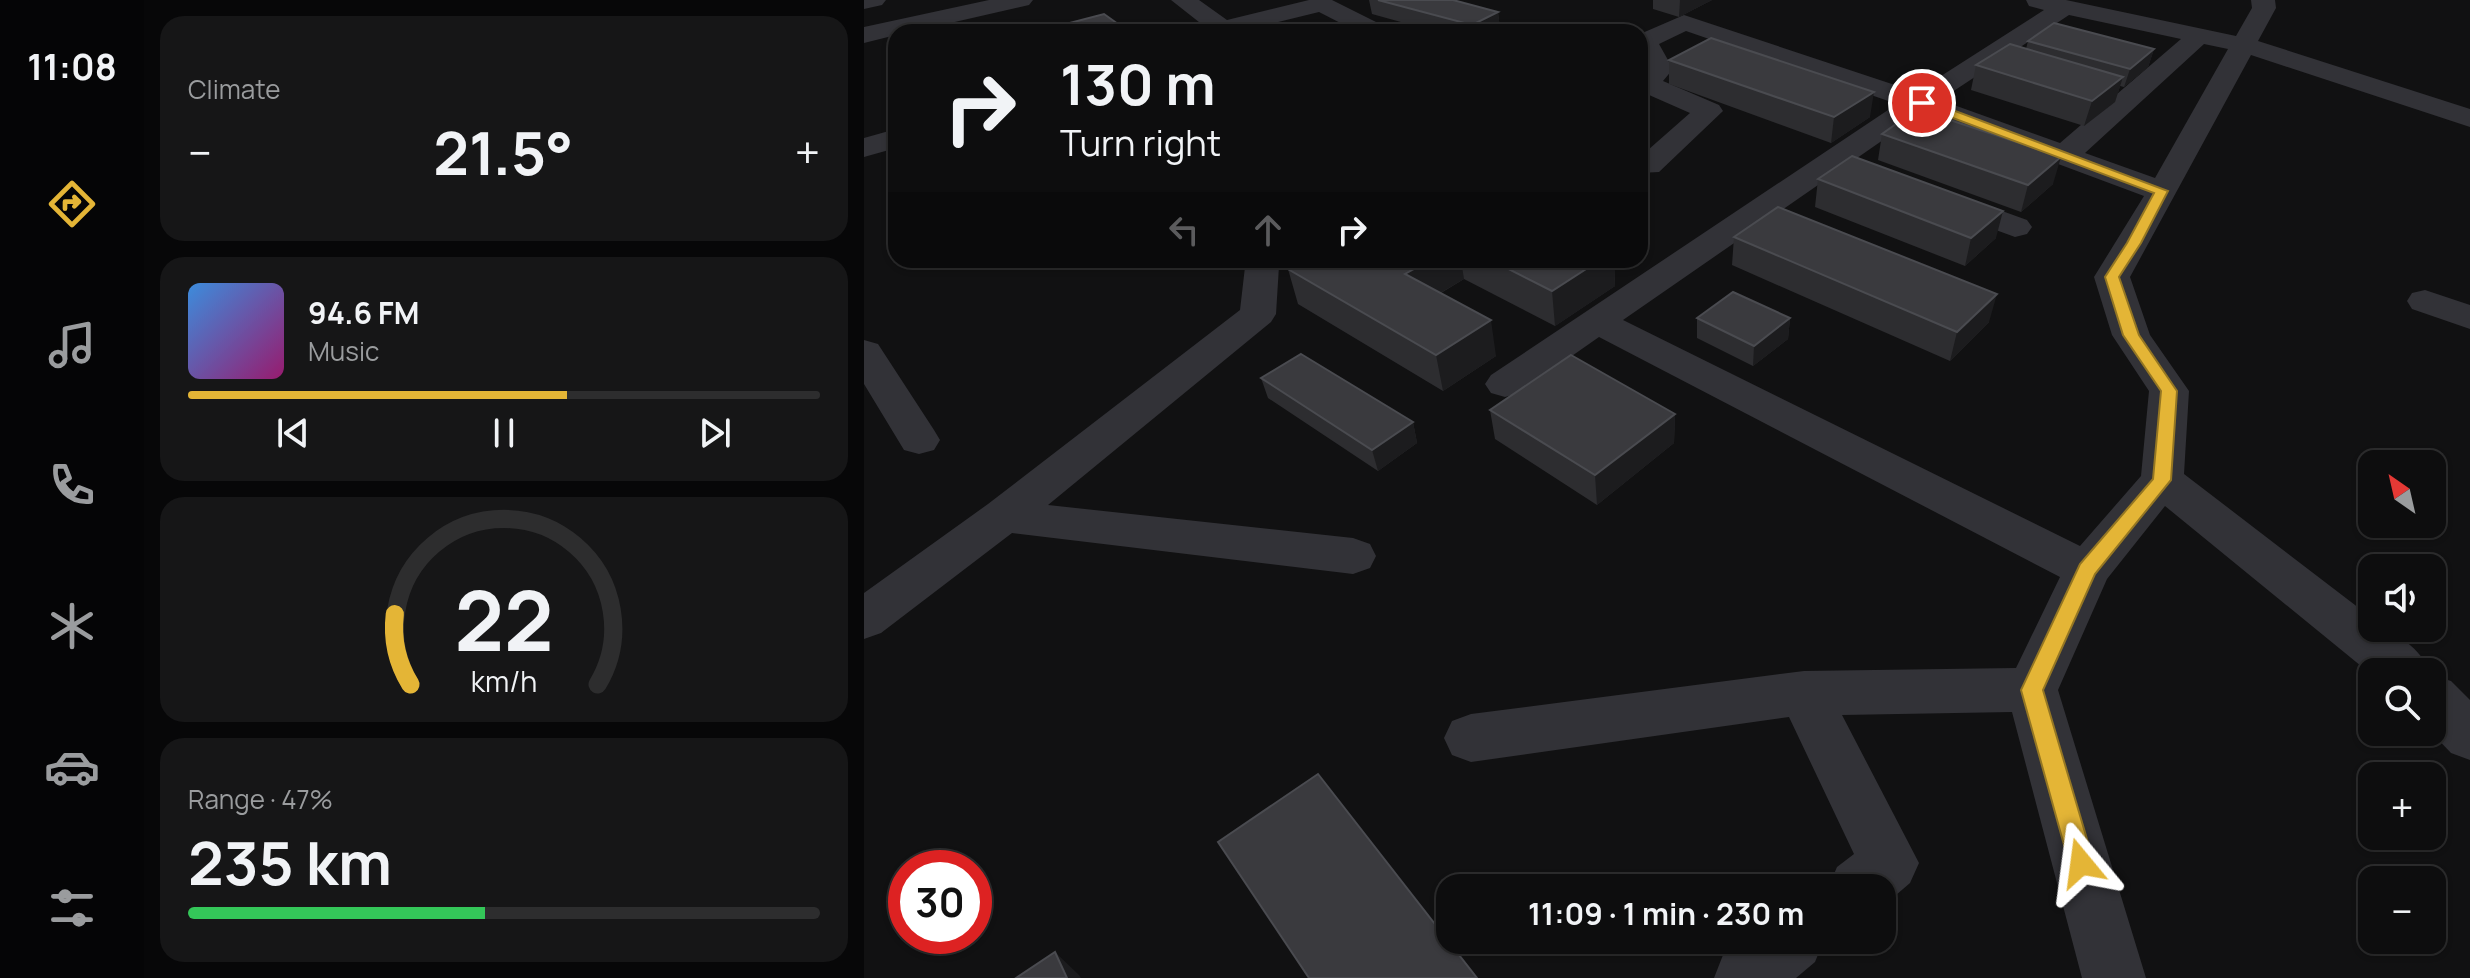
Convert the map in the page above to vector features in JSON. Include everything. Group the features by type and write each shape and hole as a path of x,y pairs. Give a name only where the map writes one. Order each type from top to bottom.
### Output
{"street":[{"path":"864,2 874,0"},
{"path":"913,24 1021,0"},
{"path":"1183,0 1210,24"},
{"path":"2114,978 2032,690 2087,570 2162,480 2169,391 2131,335 2112,277 2134,243 2264,8 2263,0"},
{"path":"1241,24 1322,4 1361,24"},
{"path":"1505,384 1847,164 1922,103 2049,17 2243,45 2470,118"},
{"path":"1648,40 1684,22 1922,103 2161,191"},
{"path":"864,35 888,30"},
{"path":"2062,157 2192,43"},
{"path":"1648,47 1660,69 1648,82"},
{"path":"2137,57 2166,66"},
{"path":"1648,85 1709,111 1648,166"},
{"path":"864,148 888,140"},
{"path":"1917,190 2015,227"},
{"path":"864,619 1004,516 1258,314 1262,268"},
{"path":"2425,301 2470,318"},
{"path":"1598,322 2087,570"},
{"path":"864,352 919,440"},
{"path":"2162,480 2387,658"},
{"path":"1004,516 1353,556"},
{"path":"1471,738 1804,693 2032,690"},
{"path":"1804,693 1889,863 1875,874"},
{"path":"2446,711 2470,736"},
{"path":"1746,978 1776,954"}],"building":[{"path":"1378,0 1453,0 1498,12 1468,24"},
{"path":"1104,14 1118,24 1066,24"},
{"path":"2054,23 2154,49 2130,69 2028,41"},
{"path":"1711,38 1874,92 1834,117 1669,60"},
{"path":"2010,44 2123,77 2092,101 1976,65"},
{"path":"1917,109 2061,157 2028,185 1882,134"},
{"path":"1852,156 2003,211 1971,238 1818,179"},
{"path":"1778,207 1997,294 1957,332 1734,237"},
{"path":"1416,268 1405,274 1491,320 1436,355 1288,269"},
{"path":"1507,268 1588,268 1552,291"},
{"path":"1733,292 1790,318 1754,346 1697,318"},
{"path":"1301,354 1413,422 1372,450 1261,378"},
{"path":"1571,355 1675,414 1595,475 1490,410"},
{"path":"1318,774 1436,925 1436,954 1458,954 1477,978 1309,978 1218,842"},
{"path":"1055,952 1067,978 1016,978"}],"route":[{"path":"1922,103 2161,191 2112,277 2131,335 2169,391 2162,480 2087,570 2032,690 2081,863"}]}
